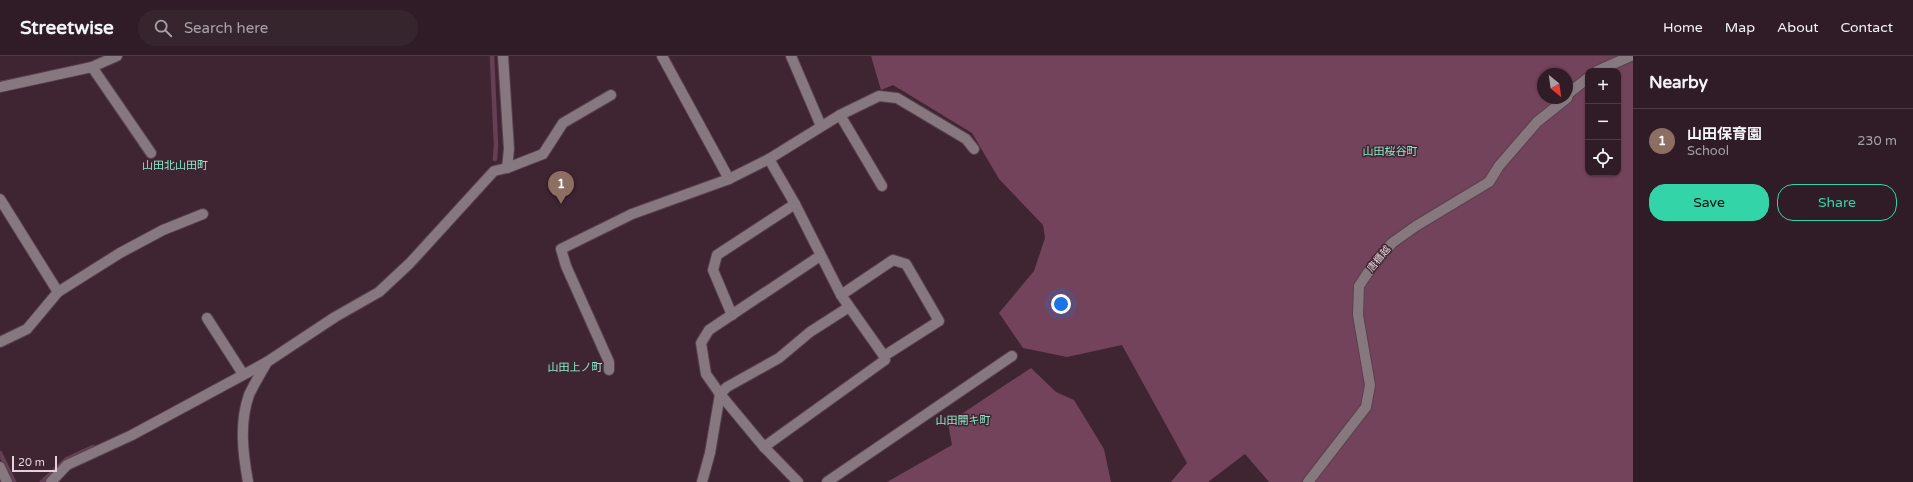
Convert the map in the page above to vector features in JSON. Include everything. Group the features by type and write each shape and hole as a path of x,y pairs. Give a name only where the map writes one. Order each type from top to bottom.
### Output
{"street":[{"path":"0,87 92,67 117,56"},
{"path":"503,56 509,149 507,168"},
{"path":"662,56 729,180"},
{"path":"791,56 821,126"},
{"path":"1604,68 1631,56"},
{"path":"92,67 152,153"},
{"name":"唐櫃越","path":"1573,91 1585,81"},
{"path":"51,482 67,465 132,435 267,362 335,317 379,292 410,263 494,171 507,168 543,154 563,123 611,95"},
{"path":"609,370 609,362 566,266 561,249 632,214 729,180 769,159 840,115 879,96 897,98 966,139 974,149"},
{"name":"唐櫃越","path":"1308,482 1366,407 1370,385 1358,315 1359,286 1392,243 1416,226 1489,182 1499,166 1537,122 1560,104"},
{"path":"840,115 882,186"},
{"path":"764,447 885,360 884,356 841,295 795,204 769,159"},
{"path":"0,199 58,292"},
{"path":"732,315 713,270 717,255 795,204"},
{"path":"0,342 27,329 58,292 120,253 163,230 203,214"},
{"path":"798,482 764,447 720,394 706,374 702,343 709,330 820,256"},
{"path":"841,295 893,260 906,264 939,321 884,356"},
{"path":"702,482 710,453 712,431 720,394 727,387 779,358 810,332 849,306"},
{"path":"207,318 243,374"},
{"path":"828,482 1012,356"},
{"path":"248,482 242,439 244,419 249,396 267,362"},
{"path":"0,467 7,482"}],"shaded area":[{"path":"871,56 1633,56 1633,482 1269,482 1245,454 1208,482 1171,482 1187,463 1122,345 1067,357 1023,348 999,313 1034,271 1045,238 1043,225 999,179 972,133 893,85 881,90"},
{"path":"1031,368 1056,392 1074,400 1104,449 1111,482 887,482 952,445 948,423"}],"waterway":[{"path":"492,56 496,145 495,159"},
{"path":"42,482 67,459 93,447"},
{"path":"0,453 14,482"}],"place":[{"name":"山田保育園","path":"561,204"}],"district":[{"name":"山田桜谷町","path":"1390,151"},
{"name":"山田北山田町","path":"175,165"},
{"name":"山田上ノ町","path":"575,367"},
{"name":"山田開キ町","path":"963,420"}]}
